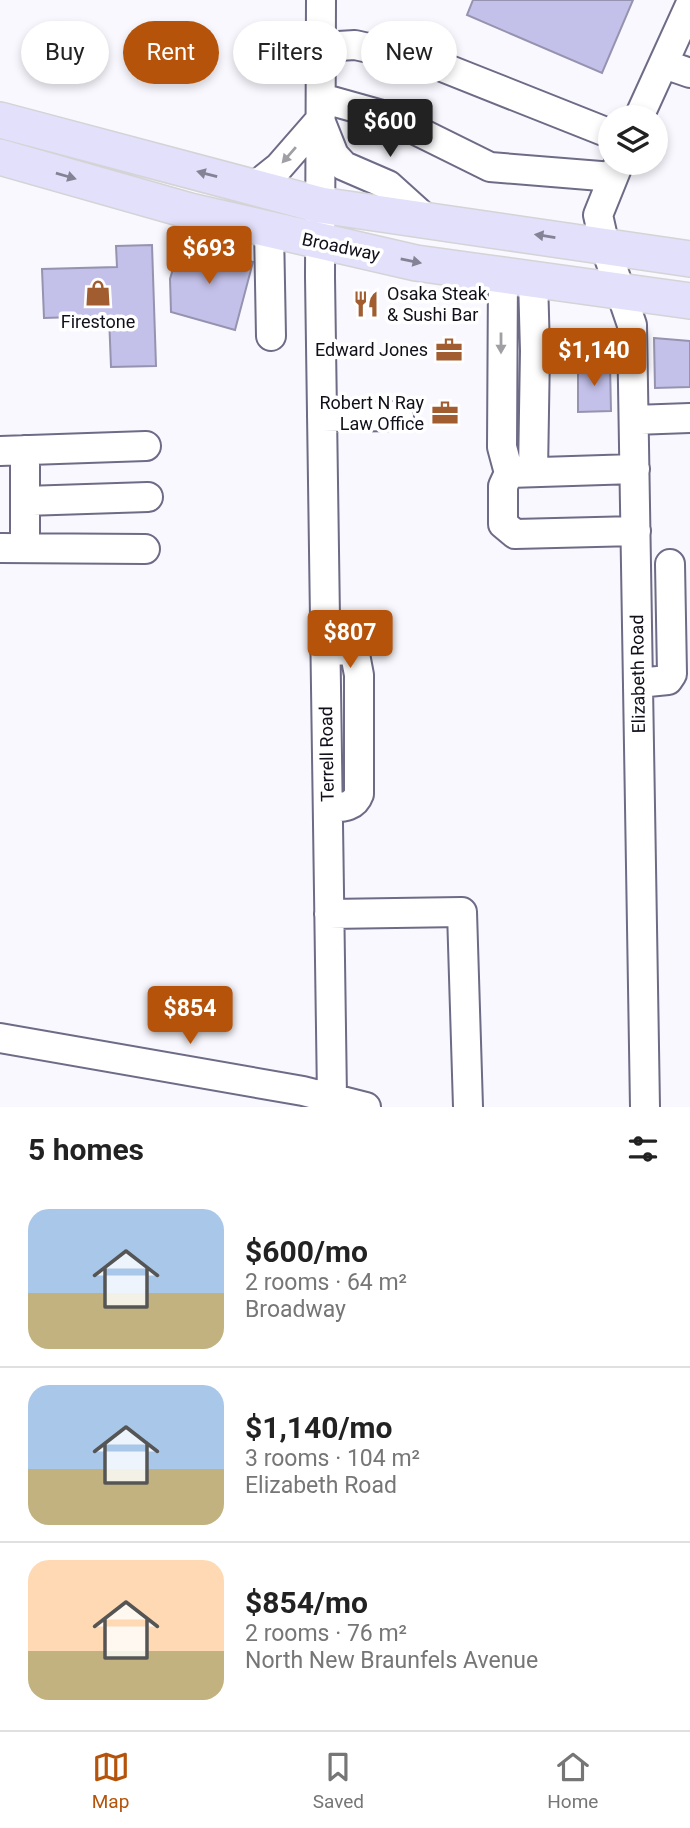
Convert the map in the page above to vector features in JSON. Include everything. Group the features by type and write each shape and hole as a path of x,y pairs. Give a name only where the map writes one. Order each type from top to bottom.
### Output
{"main road":[{"name":"Broadway","path":"0,120 320,205 690,259"},
{"name":"Broadway","path":"0,157 190,211 320,243 416,263 690,301"}],"street":[{"name":"Terrell Road","path":"321,0 321,21"},
{"path":"648,105 677,69 690,5"},
{"path":"347,45 427,61 598,129"},
{"name":"Terrell Road","path":"321,84 320,243 329,914 350,1103"},
{"path":"321,109 389,117 490,167 598,170"},
{"path":"254,187 279,167 321,109"},
{"path":"321,109 334,155 344,166 388,185 429,222"},
{"name":"Elizabeth Road","path":"614,175 598,215 605,246 632,325 645,1107"},
{"path":"269,230 271,336"},
{"path":"518,277 502,447 521,473"},
{"path":"322,417 399,416"},
{"path":"634,420 690,418"},
{"path":"145,549 12,548 25,501 13,450 146,446"},
{"path":"635,469 521,473 503,486 503,524 514,534 636,531"},
{"path":"25,501 148,497"},
{"path":"636,565 680,564 672,674 668,680 638,683"},
{"path":"329,914 462,912 468,1107"},
{"path":"0,1031 0,1038 350,1103"}],"building":[{"path":"473,0 633,0 602,73 467,15"},
{"path":"181,242 253,262 235,330 171,312 170,279"},
{"name":"Firestone","path":"152,245 156,366 111,367 109,316 44,318 42,269 117,267 116,246"},
{"path":"654,338 690,341 690,387 655,388"},
{"path":"610,364 611,411 578,412 578,365"}],"place":[{"name":"Firestone","path":"98,293"},
{"name":"Osaka Steak & Sushi Bar","path":"366,304"},
{"name":"Edward Jones","path":"449,350"},
{"name":"Robert N Ray Law Office","path":"445,413"}]}
